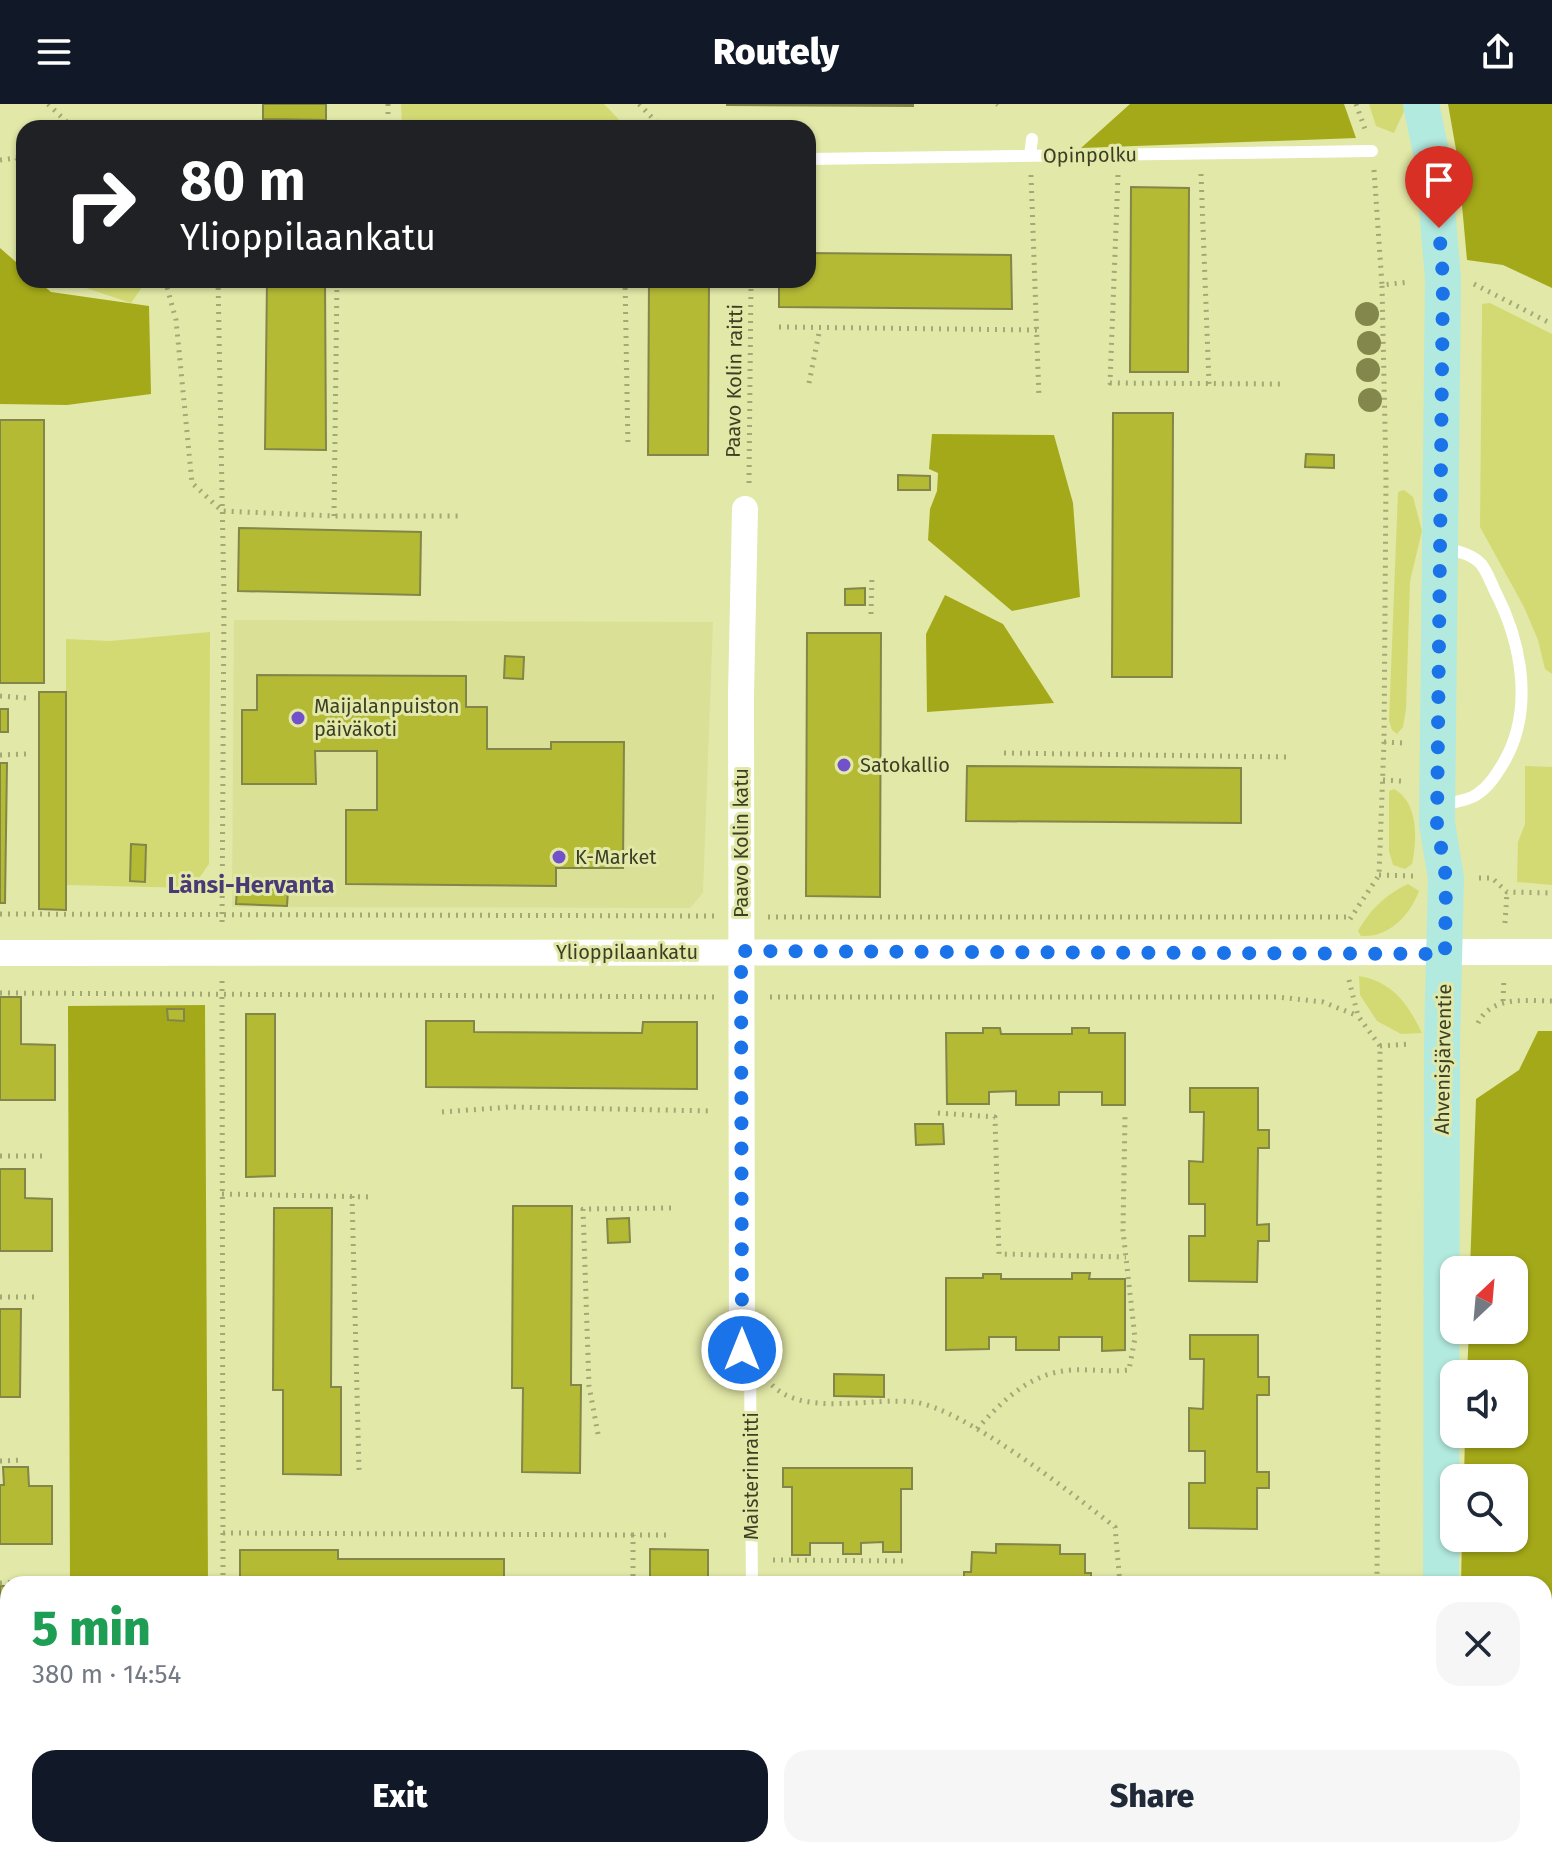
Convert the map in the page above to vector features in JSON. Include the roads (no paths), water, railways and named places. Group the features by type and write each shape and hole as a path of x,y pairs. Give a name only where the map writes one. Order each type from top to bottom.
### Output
{"main road":[{"name":"Ahvenisjärventie","path":"1421,104 1433,162 1443,278 1437,823 1446,878 1442,1042 1441,1576"}],"street":[{"name":"Paavo Kolin katu","path":"747,496 741,695 742,1350 759,1375"},
{"name":"Ylioppilaankatu","path":"0,953 1552,952"}],"lane":[{"path":"1030,156 1032,139"},
{"name":"Opinpolku","path":"816,159 1372,151"},
{"path":"1438,806 1474,797 1493,781 1519,729 1522,697 1517,648 1501,603 1481,564 1464,552 1440,547"},
{"name":"Maisterinraitti","path":"752,1576 759,1375"}],"place":[{"name":"Maijalanpuiston päiväkoti","path":"298,718"},
{"name":"Satokallio","path":"844,765"},
{"name":"K-Market","path":"559,857"}],"district":[{"name":"Länsi-Hervanta","path":"251,885"}]}
